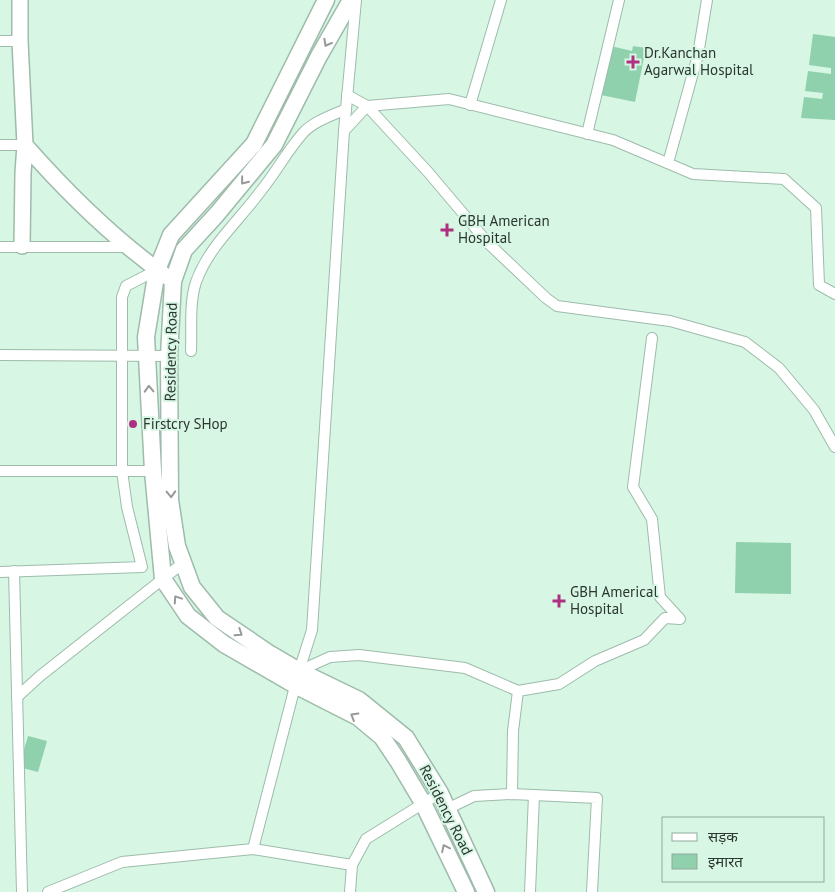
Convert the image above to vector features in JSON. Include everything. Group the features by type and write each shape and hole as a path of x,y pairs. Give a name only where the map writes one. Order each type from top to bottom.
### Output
{"main road":[{"path":"326,0 254,144 171,235 157,270 146,337 153,471 163,579 188,616 224,644 297,678 358,717 382,737 423,804 466,892"},
{"name":"Residency Road","path":"351,0 319,56 274,145 217,214 184,250 173,281 170,356 170,500 177,546 192,587 217,618 270,654 297,678 359,700 406,738 440,793 486,892"}],"street":[{"path":"20,0 25,145 22,246"},
{"path":"252,849 297,678 312,630 344,131 356,0"},
{"path":"470,105 501,0"},
{"path":"587,134 619,0"},
{"path":"668,163 698,55 707,0"},
{"path":"0,41 20,41"},
{"path":"347,95 367,106 428,172 488,243 546,298 557,306 670,321 745,342 780,368 814,410 835,447"},
{"path":"344,131 367,106 449,99 613,140 693,174 784,179 816,208 819,285 835,294"},
{"path":"191,351 192,305 195,284 206,261 219,241 260,193 303,133 317,122 346,109"},
{"path":"0,145 25,145 73,196 129,247 173,281"},
{"path":"0,247 129,247"},
{"path":"0,572 142,568 127,507 122,471 122,297 126,286 157,270"},
{"path":"297,678 330,657 359,655 465,668 518,691 559,684 595,661 644,640 665,618 680,619 660,597 652,519 633,487 652,338"},
{"path":"0,355 170,356"},
{"path":"0,472 170,471"},
{"path":"17,698 40,676 183,563"},
{"path":"14,571 22,892"},
{"path":"512,794 513,731 518,691"},
{"path":"350,892 352,865 366,839 440,793"},
{"path":"447,809 474,796 512,794 597,798 592,892"},
{"path":"530,892 534,795"},
{"path":"48,892 122,862 252,849 352,865"}],"building":[{"path":"813,34 835,37 835,120 801,118 804,97 822,99 823,93 805,91 808,71 831,74 831,68 809,65"},
{"path":"611,46 632,51 633,46 646,48 635,102 601,95"},
{"path":"736,542 791,543 791,594 735,593"},
{"path":"28,736 47,741 38,772 19,767"}],"place":[{"name":"Dr.Kanchan Agarwal Hospital","path":"633,62"},
{"name":"GBH American Hospital","path":"447,230"},
{"name":"Firstcry SHop","path":"133,424"},
{"name":"GBH Americal Hospital","path":"559,601"}]}
